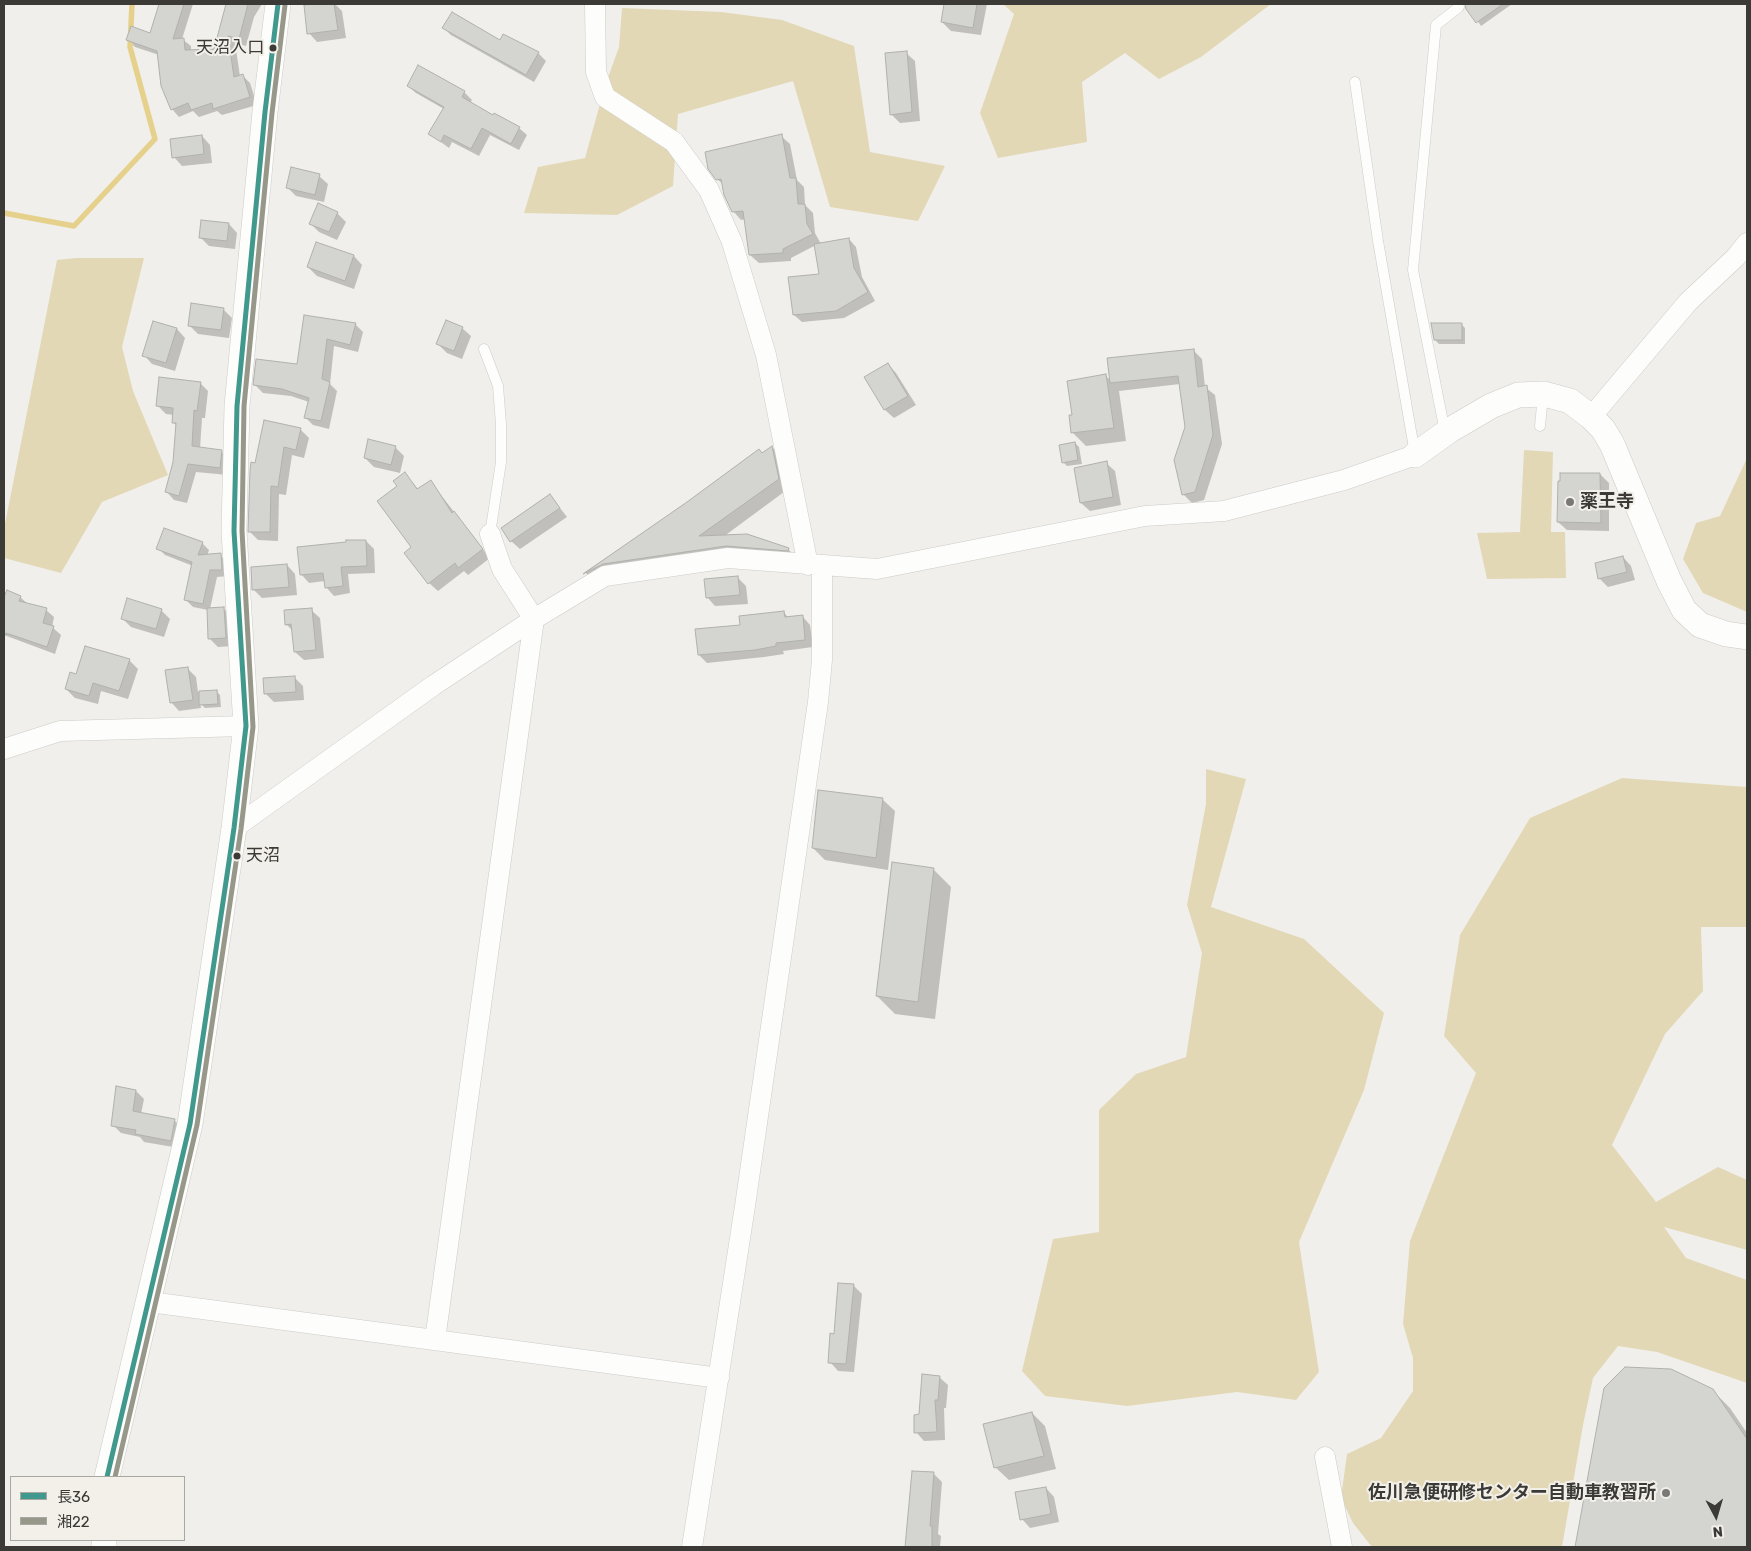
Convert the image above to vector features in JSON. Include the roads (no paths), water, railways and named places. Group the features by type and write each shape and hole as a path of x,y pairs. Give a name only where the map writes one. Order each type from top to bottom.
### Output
{"street":[{"path":"107,1476 150,1302 190,1124 234,828 246,726 234,531 237,406 264,122 278,4"},
{"path":"595,4 596,72 605,97 674,142 709,190 732,242 766,355 815,565 822,660 818,702 719,1378 692,1547"},
{"path":"1591,417 1688,302 1736,257 1747,244"},
{"path":"234,828 434,685 534,619 605,576 728,558 877,569 1145,516 1224,511 1344,480 1415,455 1445,433 1491,406 1518,395 1544,394 1570,401 1591,417 1612,444 1669,581 1684,610 1700,625 1726,634 1747,637"},
{"path":"434,1340 534,619 502,569 490,534"},
{"path":"4,749 60,731 246,726"},
{"path":"150,1302 719,1378"},
{"path":"1325,1457 1342,1547"}],"lane":[{"path":"1445,433 1413,270 1436,25 1459,7"},
{"path":"1355,82 1378,241 1415,455"},
{"path":"484,349 498,386 501,424 501,462 490,534"},
{"path":"1540,426 1544,394"}],"waterway":[{"path":"4,213 74,226 155,139 130,47 132,4"}],"place":[{"name":"天沼入口","path":"273,48"},
{"name":"薬王寺","path":"1570,502"},
{"name":"天沼","path":"237,856"},
{"name":"佐川急便研修センター自動車教習所","path":"1666,1493"}]}
